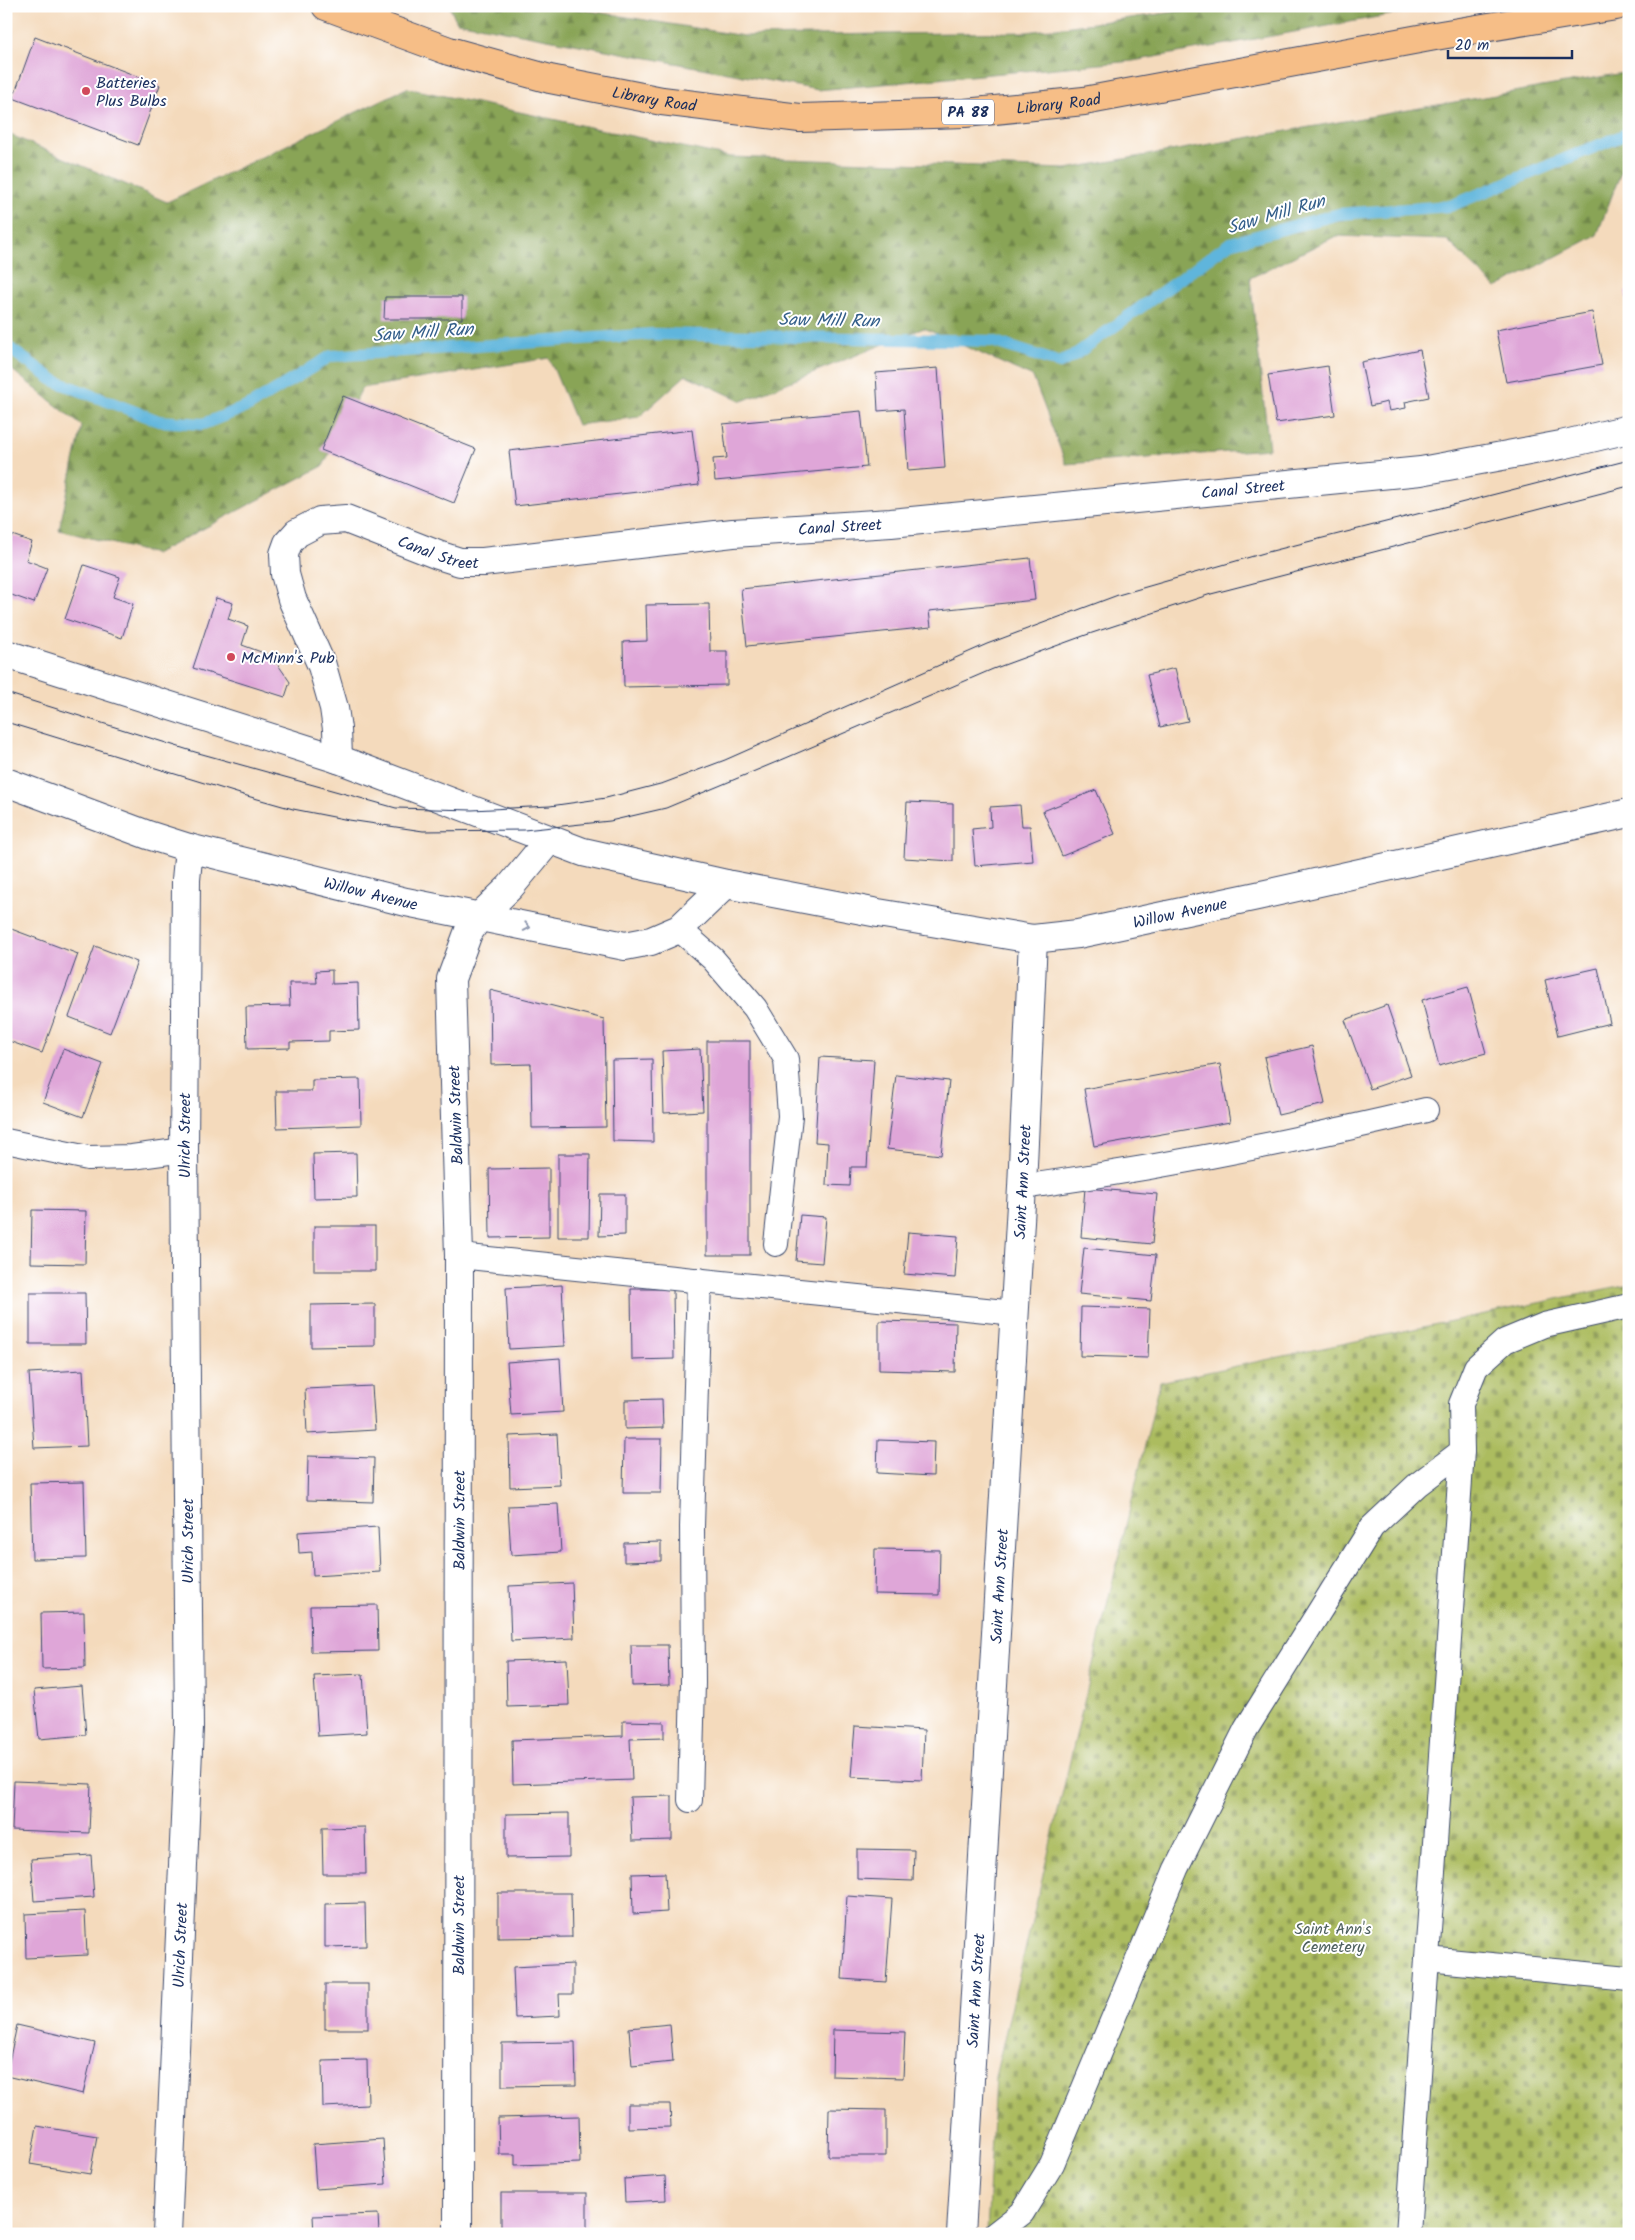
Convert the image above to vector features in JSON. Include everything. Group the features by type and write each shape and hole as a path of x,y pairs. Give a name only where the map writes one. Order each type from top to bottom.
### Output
{"main road":[{"name":"Library Road","path":"326,6 449,51 550,79 662,101 800,118 965,113 1084,101 1435,36 1616,6"}],"street":[{"name":"Canal Street","path":"338,759 338,729 334,708 322,666 292,599 286,574 284,554 288,543 297,532 320,521 346,519 460,562 483,562 733,533 891,524 1421,471 1561,445 1629,429"},
{"name":"Willow Avenue","path":"6,654 338,759 583,852 726,884 888,915 1033,939 1078,934 1210,906 1629,812"},
{"name":"Willow Avenue","path":"6,782 148,836 190,848 406,902 625,946 651,941 679,929 726,884"},
{"name":"Baldwin Street","path":"458,2234 460,1256 451,979 468,933 479,917 510,887 548,840"},
{"name":"Ulrich Street","path":"167,2234 189,1727 184,1150 186,880 190,848"},
{"name":"Saint Ann Street","path":"961,2234 1015,1313 1033,939"}],"lane":[{"path":"679,929 713,959 755,1008 786,1059 790,1116 776,1244"},
{"path":"1022,1187 1222,1155 1318,1136 1426,1110"},
{"path":"6,1141 88,1158 132,1157 184,1150"},
{"path":"460,1256 1015,1313"},
{"path":"690,1800 692,1527 699,1280"},
{"path":"1408,2234 1462,1451 1461,1404 1476,1366 1505,1341 1544,1325 1629,1306"},
{"path":"995,2234 1022,2213 1052,2164 1176,1869 1246,1729 1372,1527 1417,1485 1462,1451"},
{"path":"1428,1959 1629,1978"}],"green space":[{"path":"449,6 559,6 744,36 1027,32 1218,6 1439,6 1133,61 818,90 457,22"},
{"path":"1629,72 1629,151 1597,235 1496,288 1447,240 1336,236 1250,278 1269,449 1066,464 1033,377 924,328 742,401 686,375 639,417 577,425 549,358 362,388 323,466 155,554 59,530 82,426 6,365 6,133 167,202 407,88 730,157 1066,169"},
{"name":"Saint Ann's Cemetery","path":"1629,1284 1629,2234 987,2234 995,2077 1160,1382"}],"building":[{"name":"Batteries Plus Bulbs","path":"35,37 160,85 138,145 13,98"},
{"path":"1629,291 1629,304 1628,304 1625,292"},
{"path":"385,297 462,297 462,319 384,319"},
{"path":"1592,312 1602,365 1506,382 1496,330"},
{"path":"1420,350 1429,397 1405,402 1406,408 1389,411 1387,402 1370,406 1361,362"},
{"path":"1328,366 1335,415 1276,423 1268,375"},
{"path":"938,368 945,468 908,471 904,409 878,411 876,373"},
{"path":"343,396 476,449 454,503 321,450"},
{"path":"861,411 867,467 715,481 713,459 727,458 723,424"},
{"path":"692,430 699,485 515,506 509,451"},
{"path":"12,535 32,542 26,560 47,568 34,603 6,593 6,549"},
{"path":"1030,558 1035,600 929,611 931,627 747,646 741,589"},
{"path":"84,565 120,577 113,597 133,604 122,638 65,619"},
{"path":"216,598 233,603 228,619 248,626 242,645 272,656 290,682 285,697 193,668"},
{"path":"709,604 710,651 727,651 727,685 624,687 623,642 647,641 646,605"},
{"path":"1175,668 1188,721 1160,727 1147,675"},
{"path":"1096,790 1115,834 1062,856 1043,811"},
{"path":"907,802 953,804 953,861 904,858"},
{"path":"1020,805 1022,826 1030,826 1033,861 975,866 972,829 991,827 990,807"},
{"path":"6,927 78,954 42,1053 6,1040"},
{"path":"95,946 137,962 110,1033 69,1017"},
{"path":"1598,968 1610,1023 1558,1036 1545,980"},
{"path":"332,970 332,984 358,983 359,1030 329,1031 329,1041 290,1042 290,1048 247,1049 246,1007 290,1006 289,983 317,983 316,971"},
{"path":"1468,987 1486,1053 1439,1066 1422,1000"},
{"path":"490,990 604,1019 606,1127 532,1128 531,1064 491,1065"},
{"path":"1387,1005 1411,1075 1370,1089 1345,1020"},
{"path":"707,1041 750,1041 750,1255 707,1255"},
{"path":"1312,1046 1325,1104 1278,1115 1264,1057"},
{"path":"63,1049 103,1064 83,1117 43,1102"},
{"path":"700,1049 703,1111 664,1113 662,1051"},
{"path":"820,1057 874,1060 867,1167 851,1167 850,1186 826,1185 828,1143 815,1142"},
{"path":"652,1059 653,1142 613,1141 612,1060"},
{"path":"1220,1064 1230,1122 1094,1146 1084,1089"},
{"path":"896,1075 949,1081 941,1155 887,1149"},
{"path":"360,1079 361,1125 277,1128 276,1091 312,1091 312,1080"},
{"path":"356,1153 357,1197 314,1198 313,1154"},
{"path":"558,1154 590,1154 589,1237 558,1237"},
{"path":"549,1168 549,1237 490,1238 489,1169"},
{"path":"1085,1188 1157,1194 1152,1244 1081,1237"},
{"path":"600,1194 625,1194 625,1235 599,1236"},
{"path":"32,1210 86,1211 85,1264 31,1263"},
{"path":"800,1215 826,1217 822,1263 796,1261"},
{"path":"314,1226 375,1226 375,1271 314,1271"},
{"path":"908,1232 958,1236 955,1278 904,1274"},
{"path":"1084,1248 1156,1255 1151,1301 1079,1294"},
{"path":"562,1285 565,1346 509,1349 506,1288"},
{"path":"631,1289 673,1289 674,1359 632,1360"},
{"path":"30,1293 85,1293 86,1344 30,1344"},
{"path":"375,1304 375,1346 311,1347 311,1305"},
{"path":"1081,1307 1150,1309 1148,1358 1080,1356"},
{"path":"879,1321 956,1323 955,1372 879,1370"},
{"path":"560,1358 563,1412 511,1415 507,1362"},
{"path":"83,1370 87,1446 34,1448 29,1373"},
{"path":"372,1386 375,1430 307,1434 305,1389"},
{"path":"662,1399 663,1428 625,1429 625,1400"},
{"path":"557,1434 560,1485 510,1487 509,1436"},
{"path":"624,1439 662,1439 661,1493 623,1493"},
{"path":"878,1440 934,1442 933,1476 877,1473"},
{"path":"308,1456 374,1458 373,1502 307,1500"},
{"path":"84,1482 86,1558 32,1559 30,1483"},
{"path":"558,1504 561,1552 511,1555 508,1506"},
{"path":"378,1527 380,1572 313,1576 312,1552 299,1553 298,1532"},
{"path":"661,1542 661,1561 624,1562 624,1543"},
{"path":"875,1549 940,1550 939,1595 874,1594"},
{"path":"572,1583 574,1638 511,1641 509,1586"},
{"path":"377,1605 378,1651 311,1652 310,1606"},
{"path":"84,1612 85,1668 42,1669 41,1613"},
{"path":"631,1645 668,1645 669,1685 632,1686"},
{"path":"567,1659 569,1705 507,1707 506,1661"},
{"path":"363,1674 367,1733 318,1736 314,1676"},
{"path":"82,1686 86,1735 39,1739 34,1690"},
{"path":"623,1721 664,1722 664,1738 630,1739 632,1780 513,1784 512,1740 623,1736"},
{"path":"855,1726 924,1730 922,1780 851,1777"},
{"path":"14,1781 91,1784 89,1833 12,1830"},
{"path":"672,1796 672,1840 632,1841 630,1797"},
{"path":"569,1813 569,1857 506,1858 506,1814"},
{"path":"365,1827 366,1874 323,1874 322,1828"},
{"path":"857,1849 914,1850 913,1881 857,1879"},
{"path":"91,1855 94,1897 34,1901 31,1859"},
{"path":"665,1873 667,1912 633,1914 632,1874"},
{"path":"498,1893 571,1893 572,1937 498,1938"},
{"path":"847,1896 892,1899 886,1982 842,1979"},
{"path":"365,1903 366,1946 325,1947 325,1904"},
{"path":"85,1911 87,1955 26,1958 25,1914"},
{"path":"573,1964 573,1994 559,1994 560,2016 515,2018 513,1967"},
{"path":"325,1984 368,1984 368,2029 325,2029"},
{"path":"670,2024 673,2062 632,2066 629,2028"},
{"path":"17,2025 95,2043 83,2094 6,2076"},
{"path":"833,2030 905,2032 903,2078 832,2076"},
{"path":"575,2042 576,2085 502,2086 502,2043"},
{"path":"367,2060 368,2105 323,2107 322,2061"},
{"path":"628,2104 670,2104 671,2127 628,2128"},
{"path":"829,2109 886,2110 886,2156 828,2156"},
{"path":"579,2116 580,2163 515,2165 515,2154 499,2154 498,2118"},
{"path":"37,2126 97,2136 90,2174 30,2164"},
{"path":"383,2139 386,2184 316,2189 313,2144"},
{"path":"665,2176 666,2200 625,2202 624,2179"},
{"path":"6,2191 11,2192 7,2207 6,2207"},
{"path":"501,2193 587,2193 587,2234 501,2234"},
{"path":"378,2214 379,2234 314,2234 313,2216"}],"waterway":[{"name":"Saw Mill Run","path":"6,346 55,381 159,421 203,424 249,406 331,356 654,334 992,341 1060,363 1076,354 1230,243 1339,214 1450,206 1624,135 1629,135"}],"tram line":[{"path":"6,693 195,752 396,808 472,810 550,806 606,798 664,783 725,760 987,644 1118,595 1264,553 1629,460"},
{"path":"6,722 240,794 293,809 349,820 423,831 524,830 610,821 666,808 993,669 1086,635 1211,594 1629,486"}],"place":[{"name":"Batteries Plus Bulbs","path":"86,91"},
{"name":"McMinn's Pub","path":"231,657"}]}
